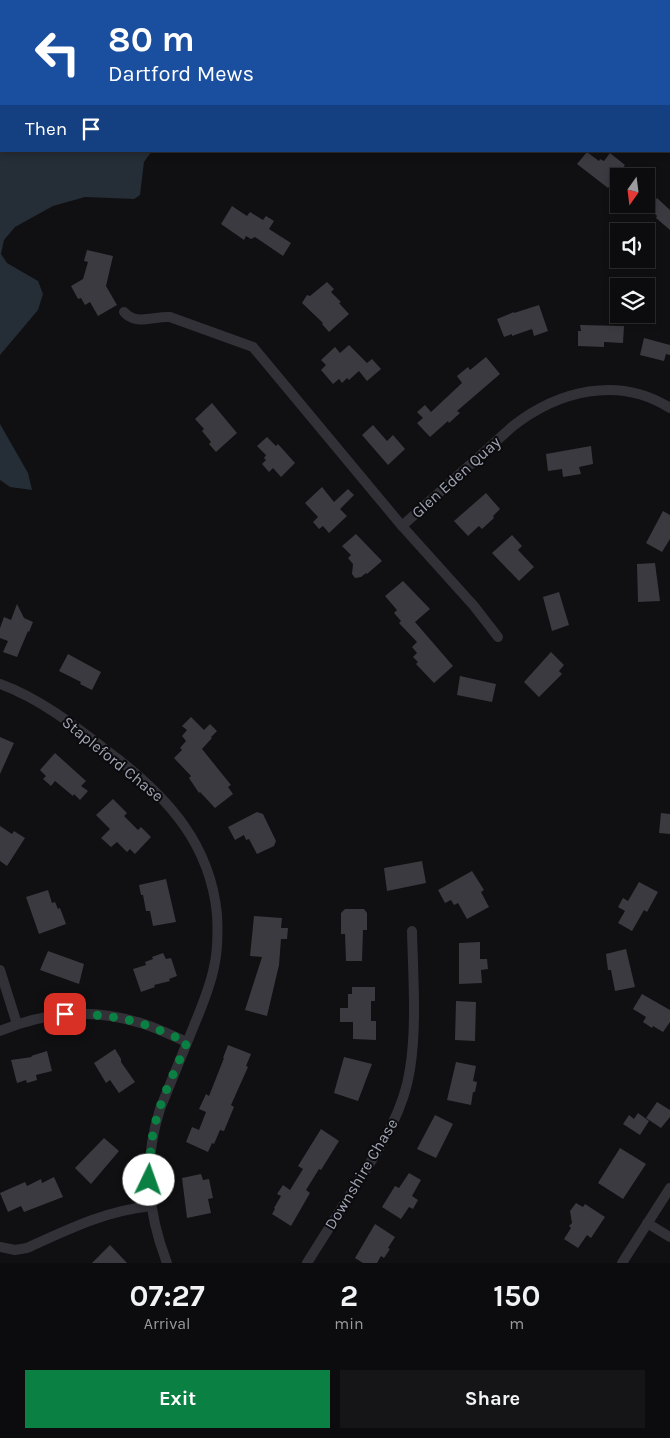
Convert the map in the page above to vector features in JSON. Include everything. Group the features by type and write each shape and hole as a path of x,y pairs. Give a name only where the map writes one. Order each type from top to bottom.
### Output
{"street":[{"name":"Glen Eden Quay","path":"124,312 131,318 138,320 159,316 170,317 253,347 402,526 512,426 529,413 548,403 588,391 604,390 628,392 648,397 670,408"},
{"path":"402,526 474,606 498,637"},
{"name":"Stapleford Chase","path":"0,684 42,704 71,723 135,773 156,792 175,812 192,836 210,879 216,902 218,943 215,965 209,987 160,1109 154,1129 150,1154 151,1206 160,1244 167,1263"},
{"name":"Downshire Chase","path":"307,1263 385,1140 405,1093 413,1045 412,932"},
{"path":"0,970 17,1024"},
{"path":"0,1031 49,1015 92,1014 144,1024 187,1042"},
{"path":"622,1263 670,1188"},
{"path":"0,1248 15,1250 27,1248 106,1214 128,1208 151,1206"},
{"path":"648,1223 670,1236"}],"shaded area":[{"path":"0,152 151,152 144,162 140,195 134,199 85,197 53,206 15,227 4,240 1,254 7,263 38,281 43,294 38,310 0,355"},
{"path":"0,424 28,473 32,490 10,487 0,480"}],"building":[{"path":"587,152 599,161 600,159 604,161 610,153 625,165 623,168 610,168 610,185 608,188 577,164"},
{"path":"657,198 670,210 670,230 656,218 657,216 654,213"},
{"path":"232,206 247,216 250,212 263,220 266,216 274,221 269,229 291,243 283,256 255,237 251,239 246,236 244,240 221,224"},
{"path":"87,250 113,256 106,286 117,305 98,316 90,302 85,305 81,298 78,299 71,286 83,279 88,262 84,261"},
{"path":"327,282 334,289 331,292 349,314 329,332 323,323 302,303 307,295 310,296"},
{"path":"539,305 548,331 534,336 532,329 504,337 497,319"},
{"path":"580,325 624,326 623,343 604,342 604,347 578,346 578,331 581,331"},
{"path":"644,338 670,345 670,355 666,354 664,361 640,355"},
{"path":"349,345 367,363 372,359 381,369 367,381 359,371 349,380 347,378 342,383 339,379 333,384 321,370 326,365 321,360 335,347 340,353"},
{"path":"486,357 500,374 457,411 460,413 449,423 448,421 430,437 417,423 423,418 417,412 425,405 431,412 462,383 457,376 468,367 470,370"},
{"path":"212,403 237,433 216,452 202,431 204,429 195,419"},
{"path":"373,425 387,441 393,435 405,449 388,465 362,435"},
{"path":"267,437 276,446 278,444 295,463 281,477 273,468 269,472 262,464 266,460 264,458 266,455 257,446"},
{"path":"591,446 593,464 579,467 581,474 563,477 562,469 548,471 546,454"},
{"path":"322,487 334,502 348,489 354,495 340,509 347,516 329,533 323,526 319,529 313,522 318,517 305,503"},
{"path":"486,493 500,509 493,516 494,518 482,529 479,526 468,536 454,521"},
{"path":"663,511 670,515 670,539 662,552 646,543"},
{"path":"356,534 382,561 367,574 355,578 352,574 353,564 348,558 351,555 342,546"},
{"path":"512,535 522,546 518,550 534,567 519,581 492,553"},
{"path":"655,563 660,601 638,602 637,564"},
{"path":"403,581 430,609 415,622 453,666 434,683 416,664 418,662 413,657 417,653 412,647 417,642 399,623 401,621 394,613 397,610 385,596"},
{"path":"559,592 569,625 552,631 543,597"},
{"path":"17,604 24,618 33,622 17,657 3,652 8,641 0,638 0,628 4,617 11,620"},
{"path":"551,652 564,665 559,671 562,674 539,697 524,682"},
{"path":"68,654 101,672 92,690 59,671"},
{"path":"460,676 496,684 492,702 457,695"},
{"path":"191,717 204,730 210,724 217,731 202,749 231,785 228,787 233,794 215,808 199,793 189,778 191,776 174,758 182,750 180,748 186,741 182,736 187,730 182,726"},
{"path":"0,737 14,743 0,774"},
{"path":"55,753 86,781 81,786 88,791 80,800 55,781 51,786 43,779 46,776 40,770"},
{"path":"113,799 127,813 124,816 138,830 141,827 151,837 135,854 130,849 127,852 117,842 111,847 101,838 110,829 96,815"},
{"path":"257,812 263,814 276,841 274,846 257,854 249,839 246,840 244,835 235,840 228,827"},
{"path":"661,813 670,814 670,834 659,833"},
{"path":"0,826 12,834 14,831 25,838 7,866 0,861"},
{"path":"422,861 426,883 387,891 384,868"},
{"path":"472,871 484,890 481,892 489,907 467,919 458,903 454,905 451,900 445,903 438,890"},
{"path":"166,879 176,922 153,926 150,911 146,911 139,885"},
{"path":"639,882 658,892 647,912 644,910 632,931 618,923 625,911 618,907 623,898 628,901"},
{"path":"48,890 52,903 55,902 58,909 60,908 66,924 39,934 26,897"},
{"path":"345,909 364,909 367,913 367,930 363,930 362,961 346,961 345,934 341,934 341,913"},
{"path":"254,916 282,918 281,928 288,928 287,939 281,939 279,965 267,1016 245,1010 262,957 250,956"},
{"path":"480,942 480,959 487,959 488,969 481,970 482,983 459,984 459,943"},
{"path":"626,949 635,987 615,991 611,970 608,970 606,954"},
{"path":"48,951 84,964 79,984 40,970"},
{"path":"163,953 166,959 171,958 177,976 169,979 170,981 154,985 155,987 141,992 133,969 146,965 145,962 153,959 152,957"},
{"path":"352,987 375,987 375,1001 371,1001 371,1021 376,1021 376,1040 353,1039 353,1022 340,1022 340,1008 348,1008 348,994 352,994"},
{"path":"642,994 670,1010 670,1022 663,1032 643,1022 646,1017 633,1009"},
{"path":"456,1001 476,1002 475,1041 455,1040"},
{"path":"228,1045 251,1054 246,1066 248,1067 231,1105 234,1107 224,1131 220,1130 208,1152 186,1142 192,1127 199,1130 206,1112 199,1109 206,1094 209,1096"},
{"path":"115,1049 121,1062 135,1082 119,1093 110,1080 106,1083 94,1063"},
{"path":"47,1051 52,1071 36,1075 37,1080 27,1083 26,1080 17,1083 11,1060 32,1057"},
{"path":"344,1057 372,1064 358,1101 334,1093"},
{"path":"456,1062 476,1066 473,1081 477,1082 471,1105 447,1100"},
{"path":"657,1102 670,1110 670,1117 661,1128 646,1118"},
{"path":"638,1113 649,1121 640,1135 623,1124 629,1115 634,1119"},
{"path":"435,1115 453,1124 436,1158 417,1149"},
{"path":"321,1129 339,1141 306,1190 310,1193 291,1226 272,1214 281,1196 277,1194 283,1185 290,1190 303,1169 298,1166"},
{"path":"104,1138 119,1151 91,1184 75,1168"},
{"path":"620,1148 646,1164 623,1199 598,1183"},
{"path":"409,1173 421,1180 412,1196 418,1200 413,1209 409,1207 401,1219 382,1207 395,1186 399,1188"},
{"path":"201,1174 203,1180 209,1179 213,1198 208,1199 211,1213 187,1218 182,1178"},
{"path":"54,1177 63,1197 24,1212 21,1206 8,1212 0,1193 25,1182 27,1186 41,1179 42,1183"},
{"path":"576,1203 583,1207 585,1204 605,1217 591,1238 587,1235 578,1248 564,1239 571,1228 569,1226 572,1223 570,1211"},
{"path":"375,1224 395,1237 384,1258 381,1256 377,1263 363,1263 355,1258"},
{"path":"110,1245 127,1263 92,1263"}],"route":[{"path":"65,1014 92,1014 118,1018 144,1024 187,1042 154,1129 150,1154 149,1180"}]}
